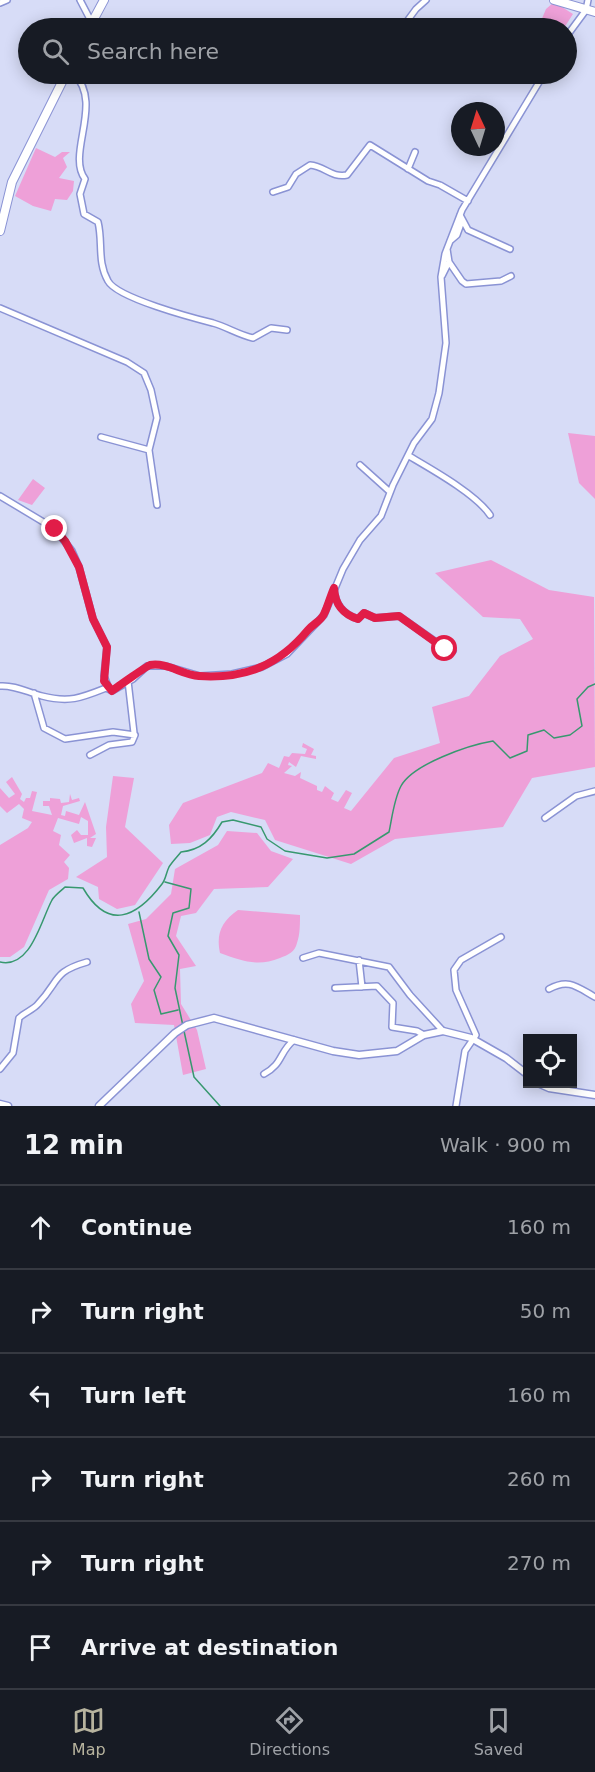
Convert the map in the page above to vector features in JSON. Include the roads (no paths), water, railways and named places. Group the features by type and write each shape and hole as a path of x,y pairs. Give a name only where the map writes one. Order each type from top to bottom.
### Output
{"main road":[{"path":"94,18 104,0"},
{"path":"554,0 595,12"},
{"path":"0,231 12,182 61,84"}],"street":[{"path":"0,3 7,0"},
{"path":"80,0 87,18"},
{"path":"409,18 426,0"},
{"path":"577,23 586,10 588,0"},
{"path":"79,84 86,97 86,119 78,165 85,179 80,194 84,214 98,222 101,238 100,255 112,288 253,338 279,326 287,330"},
{"path":"112,691 144,667 153,665 206,676 232,674 270,664 292,649 322,618 334,588 360,540 381,516 390,492 432,419 439,393 446,343 442,315 441,277 449,242 468,201 538,84"},
{"path":"273,192 288,187 296,174 310,165 318,166 334,176 347,175 370,145 408,169 468,201"},
{"path":"408,169 415,152"},
{"path":"461,218 468,230 510,249"},
{"path":"447,249 449,262 466,284 501,281 511,276"},
{"path":"441,277 449,262"},
{"path":"0,308 136,365 144,373 151,390 157,418 149,450 157,505"},
{"path":"101,437 149,450"},
{"path":"409,456 445,476 483,505 490,515"},
{"path":"360,465 390,492"},
{"path":"0,496 55,529 72,552 79,567 93,619 107,647 104,681 112,691"},
{"path":"334,588 338,605 352,617 358,619 364,613 375,618 399,616 432,640 453,651"},
{"path":"90,755 109,745 132,742 134,733 128,681"},
{"path":"0,686 12,686 34,693 74,700 106,688 112,691"},
{"path":"34,693 44,728 65,739 106,732 123,735 134,733"},
{"path":"545,818 576,796 595,791"},
{"path":"456,1106 463,1062 471,1038 476,1035 476,1031 456,990 454,969 461,960 501,937"},
{"path":"303,958 319,953 381,964 392,969 410,995 443,1031"},
{"path":"359,960 362,987"},
{"path":"0,1069 13,1053 19,1018 37,1006 59,974 68,968 87,962"},
{"path":"549,989 565,982 595,997"},
{"path":"335,988 377,986 393,1003 392,1027 417,1031 424,1035"},
{"path":"101,1105 175,1033 187,1025 214,1018 359,1055 397,1051 424,1035 443,1031 471,1038 506,1058 523,1071"},
{"path":"264,1074 278,1066 285,1047 294,1040"},
{"path":"549,1088 595,1095"},
{"path":"0,1104 8,1106"}],"waterway":[{"path":"0,962 11,962 20,958 27,951 34,941 52,900 65,887 83,888 93,902 112,915 132,912 152,896 162,884 169,867 181,852 205,843 222,822 233,820 261,827 267,839 285,851 327,858 354,854 389,832 401,786 417,770 442,757 483,743 493,741 510,758 527,751 528,735 544,730 554,738 570,735 582,726 577,699 588,687 595,684"},
{"path":"165,882 191,889 189,908 173,913 168,936 179,955 175,988 183,1026"},
{"path":"139,912 149,959 161,977 154,990 161,1014 178,1010"},
{"path":"184,1031 194,1077 220,1106"}]}
